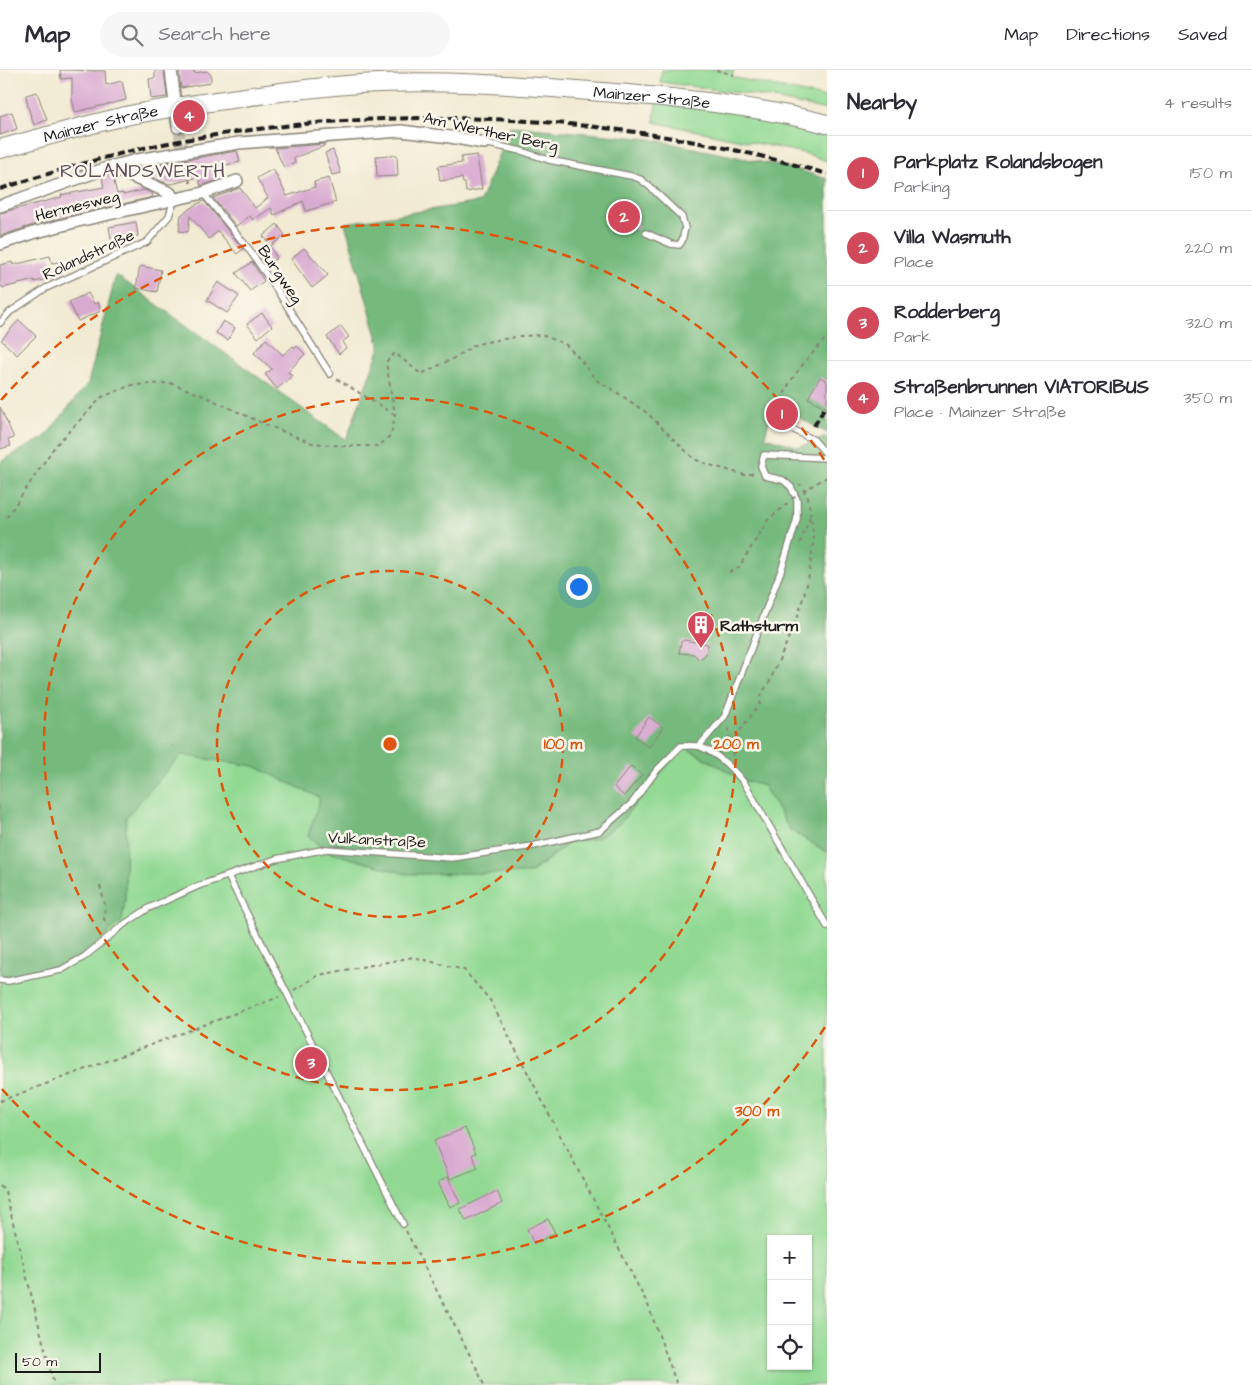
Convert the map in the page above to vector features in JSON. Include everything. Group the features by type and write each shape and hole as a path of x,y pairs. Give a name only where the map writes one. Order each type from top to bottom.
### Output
{"main road":[{"name":"Mainzer Straße","path":"0,150 81,127 175,106 295,90 354,85 433,83 503,85 684,98 749,108 827,124"}],"street":[{"path":"171,70 178,126"},
{"name":"Am Werther Berg","path":"0,206 110,167 183,149 388,131 420,132 484,143"},
{"path":"110,167 170,193 174,200"},
{"name":"Hermesweg","path":"0,244 78,221 198,194 237,181"}],"lane":[{"name":"Am Werther Berg","path":"484,143 521,151 548,160 631,176 642,180 680,214 685,225 682,241 679,245 671,244 646,233"},
{"name":"Burgweg","path":"198,194 248,248 330,374"},
{"name":"Rolandstraße","path":"0,323 10,312 46,288 146,242 169,216 174,200"},
{"path":"780,423 814,440 827,456"},
{"path":"827,456 764,455 761,466 765,476 783,480 791,487 797,500 797,519 782,568 725,716 699,746 736,772 745,784 827,926"},
{"name":"Vulkanstraße","path":"0,980 8,981 61,970 84,957 148,908 198,886 276,859 326,849 452,858 533,846 600,831 632,803 657,770 680,746 699,746"},
{"path":"228,876 403,1224"}],"path":[{"path":"716,70 734,75"},
{"path":"183,149 198,194"},
{"path":"7,517 55,446 102,398 132,385 170,383 204,396 262,423 312,442 343,446 379,446 391,434 395,415 386,362 395,353 421,374 456,357 476,344 520,336 542,335 566,344 596,380 615,390 647,413 694,459 745,475 763,472"},
{"path":"798,433 785,412 783,400 787,388 827,337"},
{"path":"330,374 395,415"},
{"path":"803,490 827,477"},
{"path":"725,716 730,742 736,739 743,726 760,704 762,693 769,683 800,610 808,581 814,538 808,498 800,484 788,478 783,480"},
{"path":"729,572 739,567 768,520 799,494"},
{"path":"100,886 105,904 104,919 114,933"},
{"path":"0,1101 288,994 320,975 413,957 464,970 490,1000 648,1305 677,1385"},
{"path":"0,1185 5,1191 54,1385"},
{"path":"403,1224 484,1385"}],"green space":[{"path":"662,70 734,70 732,77 827,98 827,110 754,95 660,82"},
{"path":"656,102 749,113 827,132 827,161 804,153 654,122"},
{"path":"510,126 650,139 795,169 827,179 827,433 773,403 765,437 799,447 827,437 827,852 790,830 764,786 743,780 683,746 619,824 598,838 570,842 530,873 406,874 328,852 308,836 320,798 254,766 181,755 126,817 125,901 122,921 83,954 60,966 8,978 0,977 0,462 45,437 88,383 116,275 346,440 380,347 345,223 480,202"},
{"path":"213,735 531,873 570,842 598,838 683,746 743,780 764,786 790,830 827,852 827,1385 0,1385 0,836 161,746"}],"building":[{"path":"60,70 105,71 106,85 122,81 126,100 75,112 72,99 72,78 61,79"},
{"path":"155,70 164,70 167,97 151,99 149,79 155,78"},
{"path":"179,70 194,70 194,73 207,71 211,75 211,80 209,83 181,88"},
{"path":"37,92 47,120 34,125 26,95"},
{"path":"12,112 17,129 0,135 0,116"},
{"path":"324,144 324,146 294,158 295,163 284,168 275,148"},
{"path":"333,150 341,173 332,175 325,153"},
{"path":"237,151 240,162 215,167 218,180 201,186 198,177 172,184 145,174 156,173 154,165"},
{"path":"397,155 398,176 377,177 376,156"},
{"path":"477,155 482,189 466,192 465,183 463,183 462,178 440,181 438,166 462,163 461,157"},
{"path":"273,169 287,196 315,187 314,182 329,178 336,202 306,211 303,201 274,215 271,208 253,220 250,216 236,226 213,198 240,188 255,208 268,198 257,178"},
{"path":"110,175 113,177 117,194 123,193 123,195 144,190 152,193 153,197 39,223 0,236 0,213 62,197 61,195 104,187 102,178"},
{"path":"204,201 243,249 237,254 218,231 209,239 190,216 188,232 179,231 181,215"},
{"path":"610,206 638,206 638,229 610,229"},
{"path":"136,222 138,236 121,239 122,243 112,245 109,227"},
{"path":"277,224 285,235 271,246 263,236"},
{"path":"270,247 277,258 266,265 259,255"},
{"path":"304,248 328,275 312,288 291,259"},
{"path":"50,256 52,263 58,262 62,275 3,288 0,286 0,265 12,262 13,265"},
{"path":"252,262 264,281 250,291 236,273"},
{"path":"140,266 161,270 157,292 136,288"},
{"path":"218,282 239,296 227,313 207,300"},
{"path":"88,293 94,304 98,302 101,311 78,321 69,302"},
{"path":"262,313 272,326 258,338 247,324"},
{"path":"19,320 36,336 17,355 1,340"},
{"path":"223,321 235,328 228,340 216,333"},
{"path":"341,326 349,337 342,342 346,348 339,354 327,337"},
{"path":"266,339 283,355 293,346 295,348 297,346 305,354 288,372 292,376 277,389 265,374 272,369 254,353"},
{"path":"820,377 827,381 827,408 808,398"},
{"path":"0,407 14,438 8,440 11,446 0,449"},
{"path":"684,640 708,644 706,654 699,660 694,654 679,653 681,642"},
{"path":"649,717 663,727 649,747 635,737"},
{"path":"631,766 642,775 624,796 614,787"},
{"path":"465,1128 476,1153 472,1155 478,1168 450,1179 434,1141"},
{"path":"448,1177 460,1203 450,1207 438,1182"},
{"path":"497,1191 502,1203 466,1221 460,1209"},
{"path":"548,1219 555,1233 534,1244 527,1229"}],"tunnel":[{"path":"178,127 182,147"}],"railway":[{"path":"0,189 60,170 163,144 246,131 329,122 413,118 497,119 580,125 663,136 746,153 827,174"},
{"path":"814,426 824,409"}],"place":[{"name":"Straßenbrunnen VIATORIBUS","path":"189,116"},
{"name":"Villa Wasmuth","path":"624,217"},
{"name":"Parkplatz Rolandsbogen","path":"782,414"},
{"name":"Rathsturm","path":"701,649"},
{"name":"Rodderberg","path":"311,1063"}],"district":[{"name":"ROLANDSWERTH","path":"143,170"}]}
